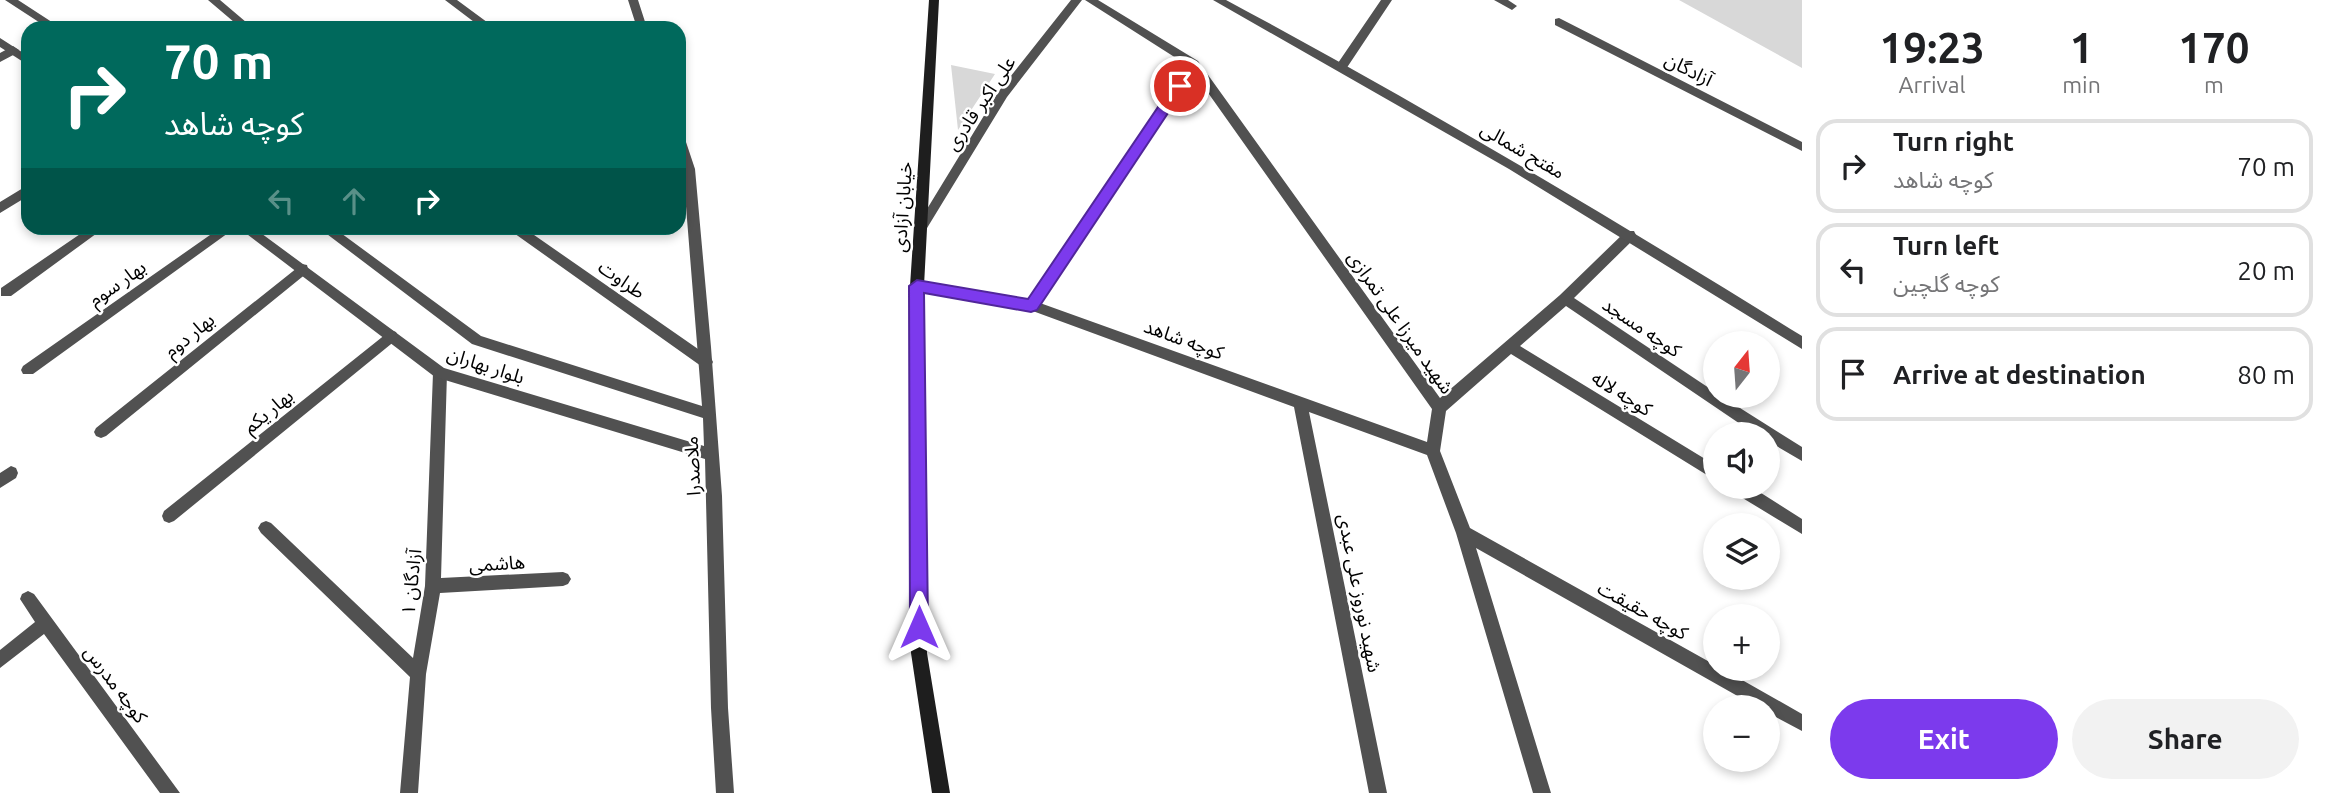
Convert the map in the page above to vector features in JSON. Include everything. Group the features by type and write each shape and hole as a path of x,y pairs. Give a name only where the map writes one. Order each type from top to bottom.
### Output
{"main road":[{"name":"خیابان آزادی","path":"934,0 917,286 919,653 941,793"}],"street":[{"path":"10,0 44,21"},
{"path":"213,0 239,21"},
{"path":"450,0 480,21"},
{"path":"633,0 640,21"},
{"name":"علی اکبر قادری","path":"920,230 1003,94 1077,0"},
{"name":"شهید میرزا علی تمرازی","path":"1090,0 1194,64 1439,408 1433,451 1464,533 1542,793"},
{"name":"مفتح شمالی","path":"1218,0 1342,66 1629,234 1802,343"},
{"path":"1342,66 1387,0"},
{"path":"1499,0 1512,6"},
{"name":"آزادگان","path":"1559,23 1802,147"},
{"path":"0,42 21,56"},
{"path":"0,58 13,50"},
{"path":"1031,306 1194,64"},
{"name":"ملاصدرا","path":"686,184 706,362 712,455 720,736 725,793"},
{"path":"0,208 21,194"},
{"path":"1439,408 1565,299 1629,234"},
{"path":"6,292 88,235"},
{"name":"بهار سوم","path":"27,370 219,235"},
{"name":"بلوار بهاران","path":"255,235 440,373 712,455"},
{"name":"بلوار بهاران","path":"335,235 477,340 709,414"},
{"name":"طراوت","path":"525,235 706,362"},
{"name":"بهار دوم","path":"101,432 302,269"},
{"name":"کوچه شاهد","path":"917,286 1031,306 1433,451"},
{"name":"کوچه مسجد","path":"1565,299 1749,422"},
{"name":"بهار یکم","path":"169,516 391,336"},
{"name":"کوچه لاله","path":"1509,346 1703,466"},
{"name":"آزادگان ۱","path":"409,793 418,674 433,586 440,373"},
{"name":"شهید نوروز علی عبدی","path":"1300,401 1378,793"},
{"name":"کوچه مسجد","path":"1780,442 1802,455"},
{"path":"1757,499 1802,527"},
{"path":"266,528 418,674"},
{"name":"کوچه حقیقت","path":"1464,533 1802,723"},
{"name":"هاشمی","path":"433,586 563,579"},
{"name":"کوچه مدرس","path":"28,599 171,793"},
{"path":"0,660 45,624"}],"shaded area":[{"path":"1679,0 1802,0 1802,68"},
{"path":"951,65 995,74 958,130"}],"route":[{"path":"919,627 917,286 1031,306 1180,86"}]}
